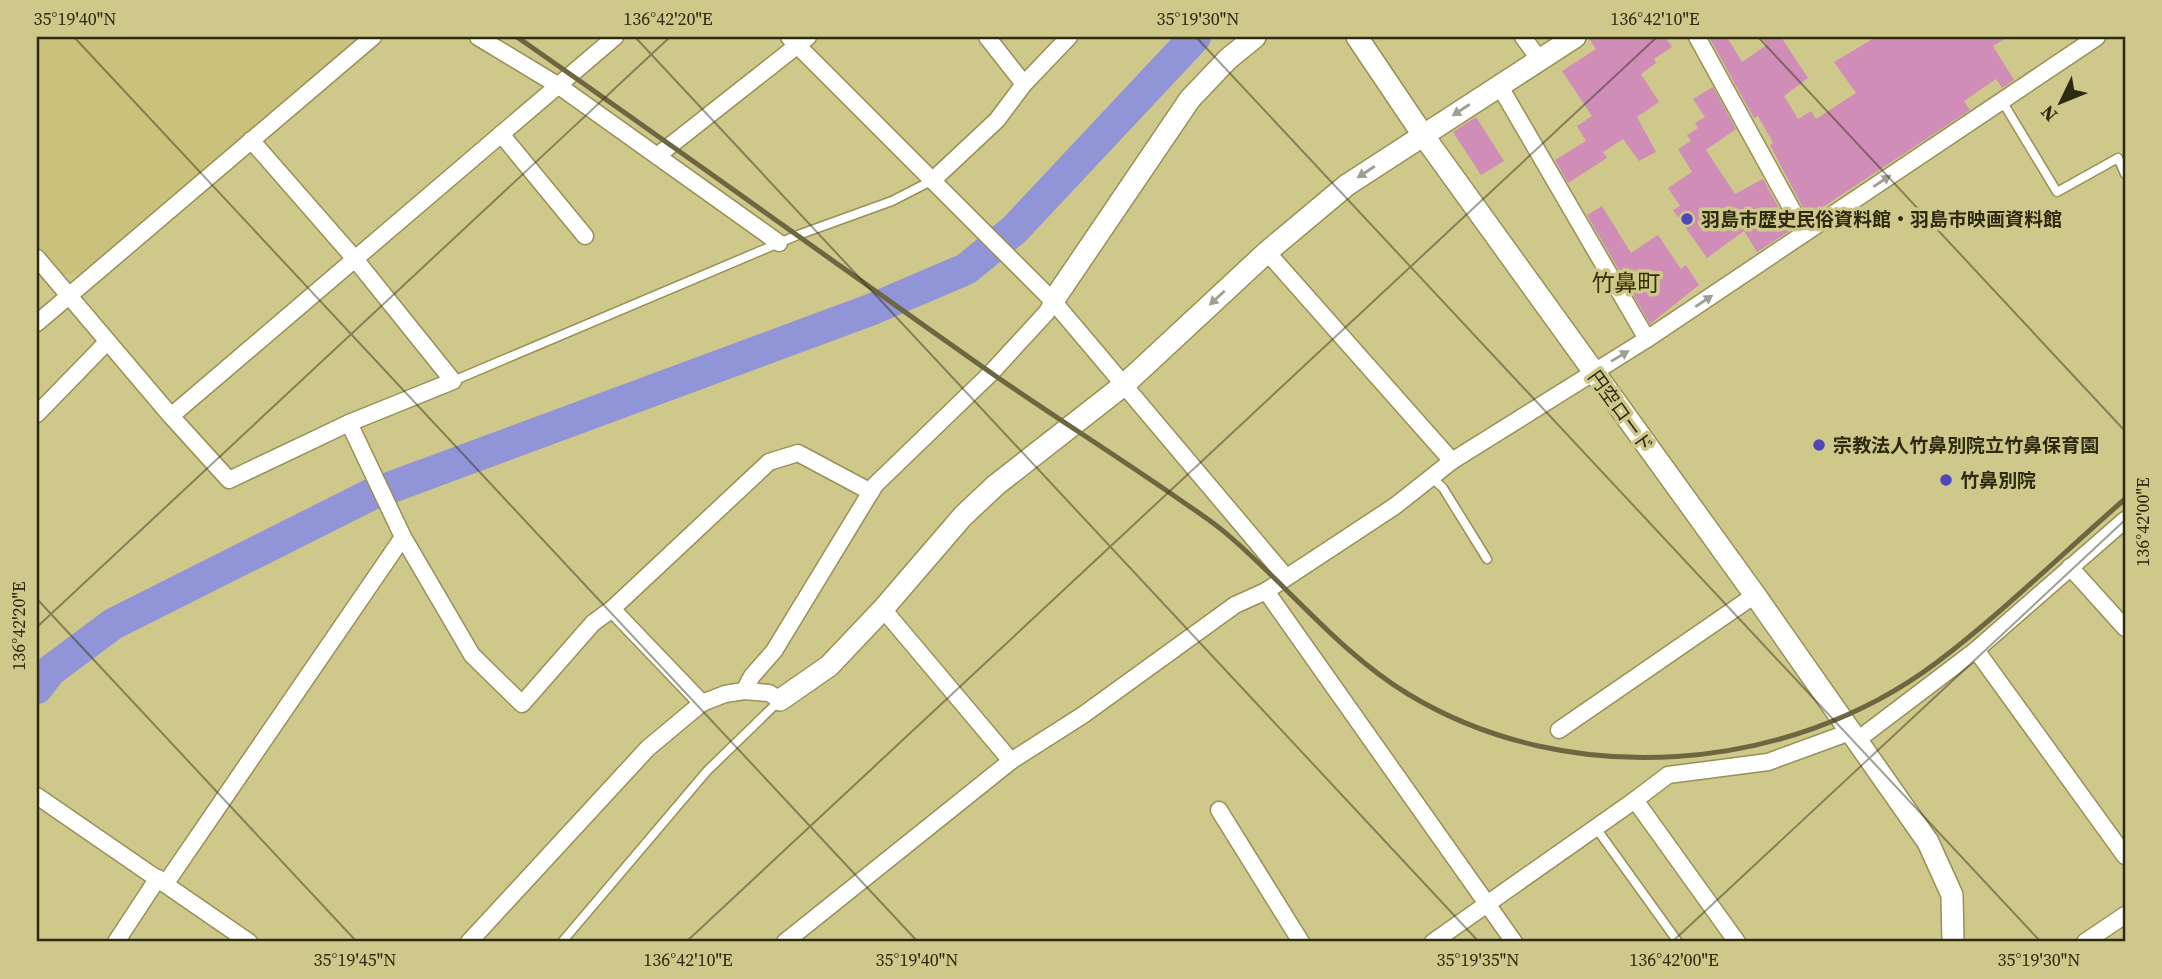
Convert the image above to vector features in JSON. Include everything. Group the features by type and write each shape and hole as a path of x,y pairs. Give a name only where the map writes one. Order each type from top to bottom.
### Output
{"street":[{"path":"37,323 373,37"},
{"path":"478,37 559,86 779,243"},
{"path":"171,416 615,37"},
{"path":"988,37 1008,68 1024,84"},
{"path":"933,180 997,120 1024,84 1069,37"},
{"path":"744,691 752,676 774,651 871,492 991,373 1047,313 1190,99 1255,37"},
{"name":"円空ロード","path":"1357,37 1423,135 1755,595 1928,842 1952,895 1953,942"},
{"path":"1522,37 1539,59"},
{"path":"469,942 648,748 702,703 725,694 744,691 769,693 780,700 829,666 883,609 963,516 996,485 1125,384 1267,251 1347,185 1575,37"},
{"path":"1697,37 1805,233"},
{"path":"785,942 1011,761 1083,715 1235,605 1266,591 1395,506 1452,461 1647,339 2097,37"},
{"path":"657,156 798,39 1053,301 1286,577"},
{"path":"1499,85 1647,339"},
{"path":"501,134 585,236"},
{"path":"37,258 229,480 349,423 453,381 355,259 251,140"},
{"path":"1267,251 1452,461"},
{"path":"37,414 107,342"},
{"path":"349,423 402,537 471,655 522,704 593,623 612,609 769,462 798,453 871,492"},
{"path":"1433,942 1668,775 1720,771 1768,762 1853,736 1976,650 2125,520"},
{"path":"116,942 162,881 402,537"},
{"path":"2070,567 2125,628"},
{"path":"1266,591 1514,942"},
{"path":"1559,730 1755,595"},
{"path":"612,609 702,703"},
{"path":"883,609 1011,761"},
{"path":"1976,650 2125,856"},
{"path":"37,796 249,942"},
{"path":"1634,800 1737,942"},
{"path":"1219,810 1301,942"},
{"path":"2085,942 2125,915"}],"lane":[{"path":"2002,101 2057,192 2118,158 2125,174"},
{"path":"453,381 779,243 892,201 933,180"},
{"path":"1431,477 1443,488 1487,559"},
{"path":"562,942 707,771 780,700"},
{"path":"1596,828 1678,942"}],"shaded area":[{"path":"37,37 360,37 81,276 60,274 37,246"}],"building":[{"path":"1588,37 1665,37 1672,47 1654,59 1656,63 1641,74 1659,102 1637,117 1656,152 1639,161 1623,139 1603,152 1607,158 1568,183 1555,160 1586,141 1577,126 1592,116 1562,71 1596,49"},
{"path":"1709,37 1727,37 1742,62 1767,45 1761,37 1781,37 1808,78 1784,96 1798,119 1811,111 1816,119 1856,93 1834,62 1876,37 2008,37 1993,46 2014,80 2002,88 1996,79 1964,101 1970,110 1808,217 1770,145 1773,143 1758,116 1754,118"},
{"path":"1713,87 1736,129 1706,150 1735,194 1763,179 1791,230 1757,252 1744,231 1707,258 1673,210 1680,206 1668,188 1692,172 1678,149 1691,141 1687,135 1698,128 1695,123 1705,117 1693,99"},
{"path":"1476,117 1504,161 1481,175 1453,132"},
{"path":"1602,206 1631,253 1658,235 1681,269 1686,265 1699,285 1650,324 1587,215"}],"waterway":[{"path":"37,688 50,671 113,624 370,495 870,310 966,269 1014,230 1195,37"}],"railway":[{"path":"517,37 997,377 1215,524 1337,639 1383,677 1408,694 1471,725 1537,746 1606,756 1676,756 1746,747 1814,728 1877,700 1936,663 2008,604 2125,499"}],"place":[{"name":"羽島市歴史民俗資料館・羽島市映画資料館","path":"1687,219"},
{"name":"宗教法人竹鼻別院立竹鼻保育園","path":"1819,445"},
{"name":"竹鼻別院","path":"1946,480"}],"district":[{"name":"竹鼻町","path":"1626,283"}]}
